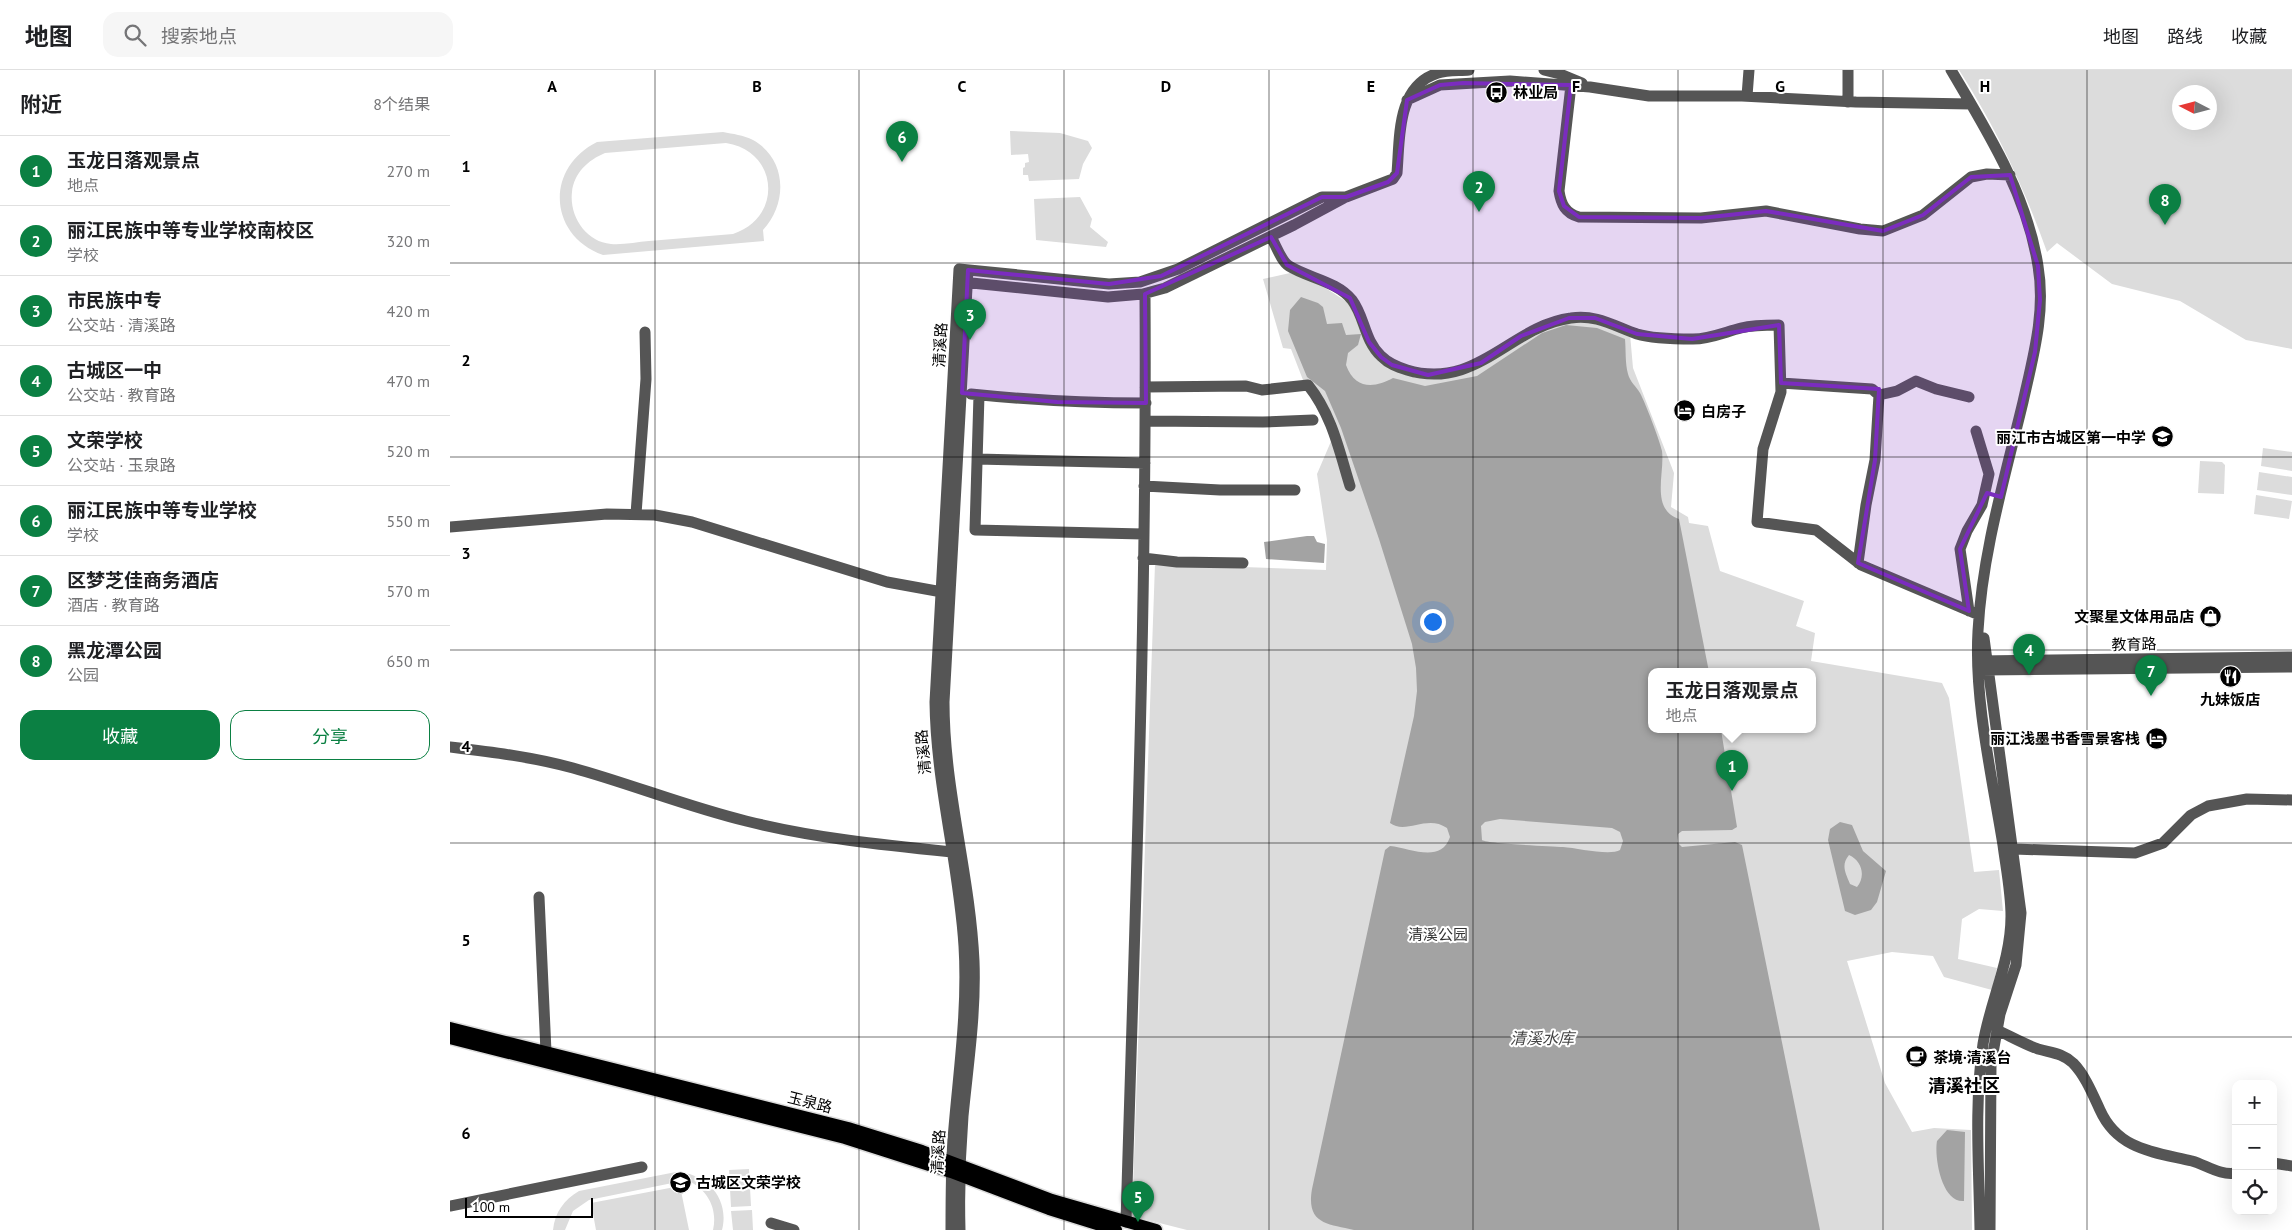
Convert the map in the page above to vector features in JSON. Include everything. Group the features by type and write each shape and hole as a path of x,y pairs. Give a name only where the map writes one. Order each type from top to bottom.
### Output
{"main road":[{"name":"玉泉路","path":"450,1028 848,1128 956,1169"},
{"name":"玉泉路","path":"450,1038 845,1138 956,1169 1052,1200 1121,1226 1156,1230"}],"street":[{"path":"963,282 1108,297 1145,294 1183,280 1271,237 1346,197 1388,182 1395,176 1403,110 1407,100 1419,84 1439,72 1469,70"},
{"path":"1544,70 1571,78 1590,87 1650,96 1747,96 1848,102 1971,104"},
{"path":"1747,96 1749,70"},
{"path":"1848,70 1848,102"},
{"path":"1951,70 2010,175 2027,223 2038,266 2040,300 2034,352 2001,497 1981,599 1982,665 2011,913 2006,962 1986,1027 1981,1063 1980,1230"},
{"path":"1407,100 1440,85 1571,78"},
{"path":"1571,78 1560,191 1564,206 1570,213 1578,217 1701,218 1766,211 1860,229 1883,231 1923,216 1971,177 1987,174 2010,175"},
{"name":"清溪路","path":"951,1230 972,1024 974,965 969,902 946,762 944,702 962,393 963,270 1108,284 1140,282 1178,269 1322,197 1346,197"},
{"path":"1271,237 1287,265 1313,276 1350,298 1356,307 1369,342 1382,357 1392,365 1419,374 1428,375 1474,366 1488,360 1521,336 1562,320 1586,317 1613,323 1638,334 1692,339 1706,338 1742,328 1779,325 1781,383 1774,418 1763,449 1757,522 1811,528 1821,532 1858,563 1886,578 1974,613"},
{"name":"清溪路","path":"960,1230 956,1169 965,984 963,927 939,772 935,726 963,282"},
{"path":"1121,1226 1144,534 1146,421 1145,294"},
{"path":"636,514 646,379 645,332"},
{"path":"1781,383 1872,389 1879,394 1897,391 1916,381 1936,389 1969,397"},
{"path":"1145,387 1246,386 1262,390 1308,385 1330,420 1350,486"},
{"path":"962,393 1038,398 1057,402 1146,403"},
{"path":"1858,563 1866,505 1875,460 1879,394"},
{"path":"978,395 975,530 1144,534"},
{"path":"1146,421 1263,422 1313,420"},
{"path":"1976,431 1989,468 1986,493 1960,549 1974,613 2014,849 2020,898 2020,937 2016,965 1996,1030 1990,1083 1990,1230"},
{"path":"977,459 1145,463"},
{"path":"1144,486 1220,490 1295,490"},
{"path":"1986,493 2001,497"},
{"path":"450,527 607,514 636,514 692,522 887,582 942,592"},
{"path":"1143,558 1177,562 1243,563"},
{"path":"1974,613 1981,599"},
{"name":"教育路","path":"1982,665 2292,657"},
{"name":"教育路","path":"1982,665 2292,667"},
{"path":"450,747 519,757 570,768 719,814 775,828 832,838 952,852"},
{"path":"2014,849 2135,853 2163,843 2191,815 2208,806 2247,799 2292,800"},
{"path":"539,897 546,1052"},
{"path":"1996,1030 2038,1048 2057,1052 2074,1064 2107,1124 2125,1141 2144,1149 2200,1163 2222,1173 2232,1174"},
{"path":"2277,1164 2292,1166"},
{"path":"450,1206 642,1167"},
{"path":"771,1223 794,1230"}],"highlighted area":[{"path":"1463,83 1571,85 1559,191 1564,206 1579,217 1701,218 1766,211 1883,231 1923,215 1971,177 2010,175 2038,266 2040,300 2035,352 2001,497 1987,493 1960,549 1969,611 1858,563 1875,460 1879,389 1781,383 1779,325 1692,339 1637,334 1595,318 1569,318 1521,336 1481,363 1428,375 1392,365 1381,357 1369,342 1350,298 1287,265 1271,237 1145,294 1146,403 1057,402 962,393 968,270 1109,284 1161,276 1322,197 1346,197 1388,182 1397,173 1407,100 1440,85"}],"green space":[{"path":"1959,70 2292,70 2292,349 2246,340 2180,301 2112,284 2057,243 2047,252 2029,204 1985,114"},
{"path":"1010,131 1060,133 1088,141 1092,148 1083,164 1079,179 1029,181 1028,175 1023,175 1025,163 1029,162 1028,154 1011,155"},
{"path":"723,132 753,140 764,148 772,158 778,170 780,182 780,195 777,207 763,230 764,241 603,255 585,245 572,233 563,217 560,201 562,184 568,168 580,154 597,142","holes":["726,143 744,149 756,158 765,171 768,186 767,200 760,214 749,226 733,234 611,244 602,242 587,233 576,218 572,201 573,185 583,168 593,159 605,153"]},
{"path":"1080,197 1092,219 1090,227 1108,242 1106,247 1036,240 1034,199"},
{"name":"清溪公园","path":"1290,273 1318,283 1347,302 1390,369 1416,378 1430,379 1502,354 1553,326 1588,321 1630,334 1633,368 1674,473 1671,507 1688,517 1689,523 1708,526 1720,571 1804,601 1796,626 1815,633 1811,661 1942,683 1949,698 1974,872 1999,870 2003,911 1979,909 1962,919 1958,959 1997,968 1992,990 1944,977 1933,956 1892,952 1847,961 1885,1083 1912,1132 1934,1128 1971,1130 1972,1230 1187,1230 1132,1216 1155,564 1326,570 1327,540 1317,474 1332,439 1303,380 1291,349 1283,348 1263,279"},
{"path":"2263,448 2292,452 2292,471 2261,466"},
{"path":"2200,461 2222,462 2225,465 2224,494 2198,493"},
{"path":"2259,472 2292,477 2292,495 2257,490"},
{"path":"2256,495 2292,501 2289,519 2254,514"},
{"path":"749,1169 751,1206 731,1207 729,1170"},
{"path":"676,1172 697,1177 714,1190 723,1208 722,1230 713,1230 714,1214 709,1200 700,1189 687,1180 589,1200 573,1211 565,1230 553,1230 561,1207 579,1191"},
{"path":"680,1186 689,1230 596,1230 591,1203"},
{"path":"752,1210 753,1230 733,1230 731,1211"}],"water":[{"name":"清溪水库","path":"1301,297 1318,303 1323,307 1327,324 1342,323 1346,335 1361,334 1358,345 1348,353 1346,365 1355,379 1366,385 1379,384 1393,378 1425,386 1477,376 1542,333 1566,325 1597,328 1625,339 1626,365 1629,377 1642,398 1662,451 1662,499 1670,514 1679,519 1708,668 1648,668 1648,733 1721,733 1737,827 1732,830 1682,831 1678,834 1677,842 1682,847 1735,842 1742,845 1820,1230 1354,1230 1327,1224 1316,1216 1312,1209 1312,1189 1385,850 1390,846 1432,852 1440,850 1446,845 1450,837 1447,828 1439,824 1424,823 1403,827 1390,823 1414,716 1417,691 1412,644 1341,428 1325,391 1307,377 1288,331 1290,310","holes":["1500,819 1612,828 1620,832 1623,841 1620,850 1609,852 1507,844 1482,840 1481,826 1485,822"]},
{"path":"1314,536 1317,542 1325,544 1324,563 1266,559 1264,542"},
{"path":"1840,822 1852,825 1863,851 1886,871 1877,902 1871,910 1855,915 1845,911 1828,840 1830,829","holes":["1849,855 1860,865 1862,874 1857,887 1850,884 1845,869 1845,862"]},
{"path":"1947,1130 1965,1132 1964,1201 1956,1200 1950,1195 1938,1168 1937,1141"}],"place":[{"name":"林业局","path":"1497,92"},
{"name":"丽江民族中等专业学校","path":"902,162"},
{"name":"丽江民族中等专业学校南校区","path":"1479,212"},
{"name":"黑龙潭公园","path":"2165,225"},
{"name":"市民族中专","path":"970,340"},
{"name":"白房子","path":"1685,411"},
{"name":"丽江市古城区第一中学","path":"2162,437"},
{"name":"文聚星文体用品店","path":"2210,616"},
{"name":"古城区一中","path":"2029,675"},
{"name":"九妹饭店","path":"2230,676"},
{"name":"区梦芝佳商务酒店","path":"2151,696"},
{"name":"丽江浅墨书香雪景客栈","path":"2156,738"},
{"name":"玉龙日落观景点","path":"1732,791"},
{"name":"茶境·清溪台","path":"1917,1057"},
{"name":"古城区文荣学校","path":"680,1182"},
{"name":"文荣学校","path":"1138,1222"}],"district":[{"name":"清溪社区","path":"1964,1085"}]}
